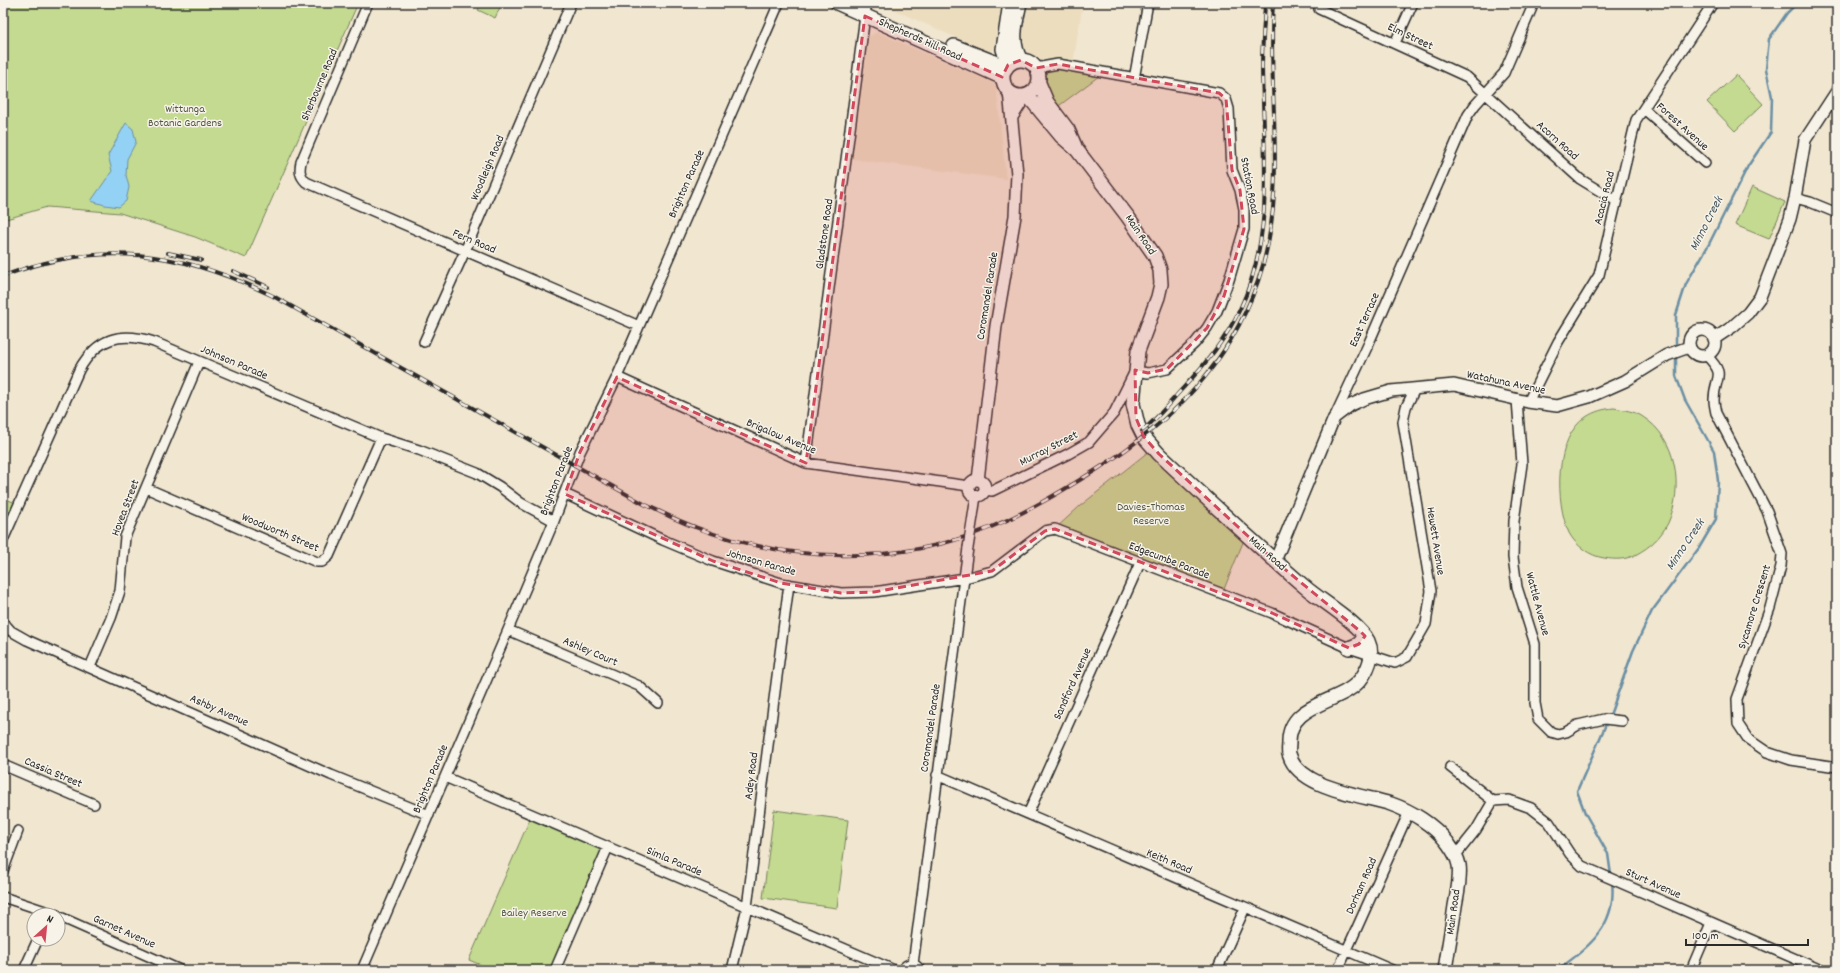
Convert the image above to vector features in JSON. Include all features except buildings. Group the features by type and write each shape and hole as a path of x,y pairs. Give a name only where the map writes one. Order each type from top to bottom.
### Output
{"main road":[{"name":"Shepherds Hill Road","path":"837,3 862,9 982,58 1006,70"},
{"path":"1006,70 1021,60 1029,62 1036,68 1039,76 1039,83 1035,90 1026,95 1017,95 1009,91 1005,85 1006,70 1003,49 1010,3"},
{"path":"1020,3 1015,29 1015,44 1021,60"},
{"name":"Shepherds Hill Road","path":"862,9 1006,70"},
{"path":"982,58 1003,49"},
{"name":"Main Road","path":"1039,83 1047,102 1068,130 1077,150"},
{"name":"Main Road","path":"1026,95 1061,136 1077,150 1155,256 1160,270 1161,284 1158,297 1140,341 1135,370 1134,404 1138,425 1144,437 1159,454 1275,561 1365,636"},
{"path":"1349,648 1359,644 1365,636 1370,647 1370,664 1357,685 1340,695 1315,705 1300,716 1293,724 1289,736 1289,754 1297,768 1331,789 1392,804 1426,822 1442,836 1456,854"},
{"name":"Main Road","path":"1445,970 1458,890 1459,866 1456,854"}],"street":[{"name":"Sherbourne Road","path":"302,178 300,162 368,3"},
{"name":"Woodleigh Road","path":"424,342 465,251 571,3"},
{"name":"Brighton Parade","path":"362,970 554,521 580,452 617,377 779,3"},
{"path":"1134,78 1148,3"},
{"path":"1395,43 1413,3"},
{"name":"East Terrace","path":"1275,561 1334,418 1368,345 1468,115 1504,73 1534,3"},
{"name":"Acacia Road","path":"1522,401 1599,275 1636,120 1713,3"},
{"name":"Gladstone Road","path":"806,463 862,9"},
{"name":"Elm Street","path":"1319,9 1467,77 1486,93"},
{"name":"Station Road","path":"1036,68 1058,64 1219,92 1226,99 1229,109 1232,170 1240,190 1244,209 1244,229 1229,280 1217,311 1195,344 1167,369 1148,373 1135,370"},
{"name":"Coromandel Parade","path":"974,483 996,326 1015,216 1017,174 1009,91"},
{"path":"1714,339 1732,327 1748,312 1760,297 1790,219 1805,140 1837,91"},
{"name":"Acorn Road","path":"1486,93 1580,179 1616,201"},
{"path":"1012,117 1026,95"},
{"name":"Forest Avenue","path":"1644,109 1705,163"},
{"name":"Fern Road","path":"302,178 306,182 638,326"},
{"path":"1795,198 1810,202 1837,213"},
{"path":"1706,330 1714,339 1714,348 1706,355 1697,355 1685,348 1690,338 1697,331 1706,330"},
{"name":"Johnson Parade","path":"3,540 86,357 107,341 123,336 138,337 381,438 419,450 477,473 500,487 521,503 554,521"},
{"name":"Watahuna Avenue","path":"1334,418 1351,406 1364,400 1391,392 1454,385 1522,401 1557,406 1589,397 1625,380 1671,354 1685,348"},
{"name":"Sycamore Crescent","path":"1706,355 1717,366 1719,379 1714,399 1716,412 1767,511 1782,554 1782,566 1773,596 1737,699 1738,724 1748,739 1767,752 1791,760 1837,767"},
{"name":"Hovea Street","path":"90,667 111,618 120,591 125,537 200,362"},
{"name":"Murray Street","path":"980,493 992,491 1068,454 1089,442 1114,413 1135,370"},
{"name":"Brigalow Avenue","path":"617,377 806,463 974,483"},
{"name":"Hewett Avenue","path":"1371,656 1395,663 1407,657 1426,624 1431,591 1403,422 1406,407 1415,389"},
{"name":"Wattle Avenue","path":"1522,401 1522,464 1514,521 1513,557 1517,587 1535,644 1535,703 1538,718 1551,732 1558,734 1566,732 1578,725 1608,720 1622,721"},
{"name":"Woodworth Street","path":"146,488 317,562 322,562 329,556 381,438"},
{"path":"974,483 984,483 980,493"},
{"name":"Coromandel Parade","path":"916,967 937,775 968,548 973,516 980,493"},
{"name":"Johnson Parade","path":"564,494 663,540 713,561 788,584 841,593 874,592 965,578"},
{"name":"Edgecumbe Parade","path":"965,578 992,571 1045,531 1054,529 1272,613 1349,648 1371,656"},
{"name":"Sandford Avenue","path":"1028,814 1140,563"},
{"name":"Adey Road","path":"732,970 747,907 788,584"},
{"name":"Ashby Avenue","path":"3,622 11,631 27,640 331,775 429,815"},
{"name":"Ashley Court","path":"508,630 639,686 658,703"},
{"name":"Cassia Street","path":"3,765 94,804"},
{"path":"1450,767 1493,801 1476,830 1456,854"},
{"name":"Keith Road","path":"937,775 1392,970"},
{"name":"Simla Parade","path":"445,777 894,970"},
{"name":"Sturt Avenue","path":"1493,801 1508,800 1531,808 1549,822 1570,854 1582,866 1821,970"},
{"name":"Dorham Road","path":"1338,970 1409,812"},
{"path":"3,871 18,831"},
{"path":"555,970 608,847"},
{"name":"Garnet Avenue","path":"3,897 32,907"},
{"path":"1217,970 1245,908"},
{"name":"Garnet Avenue","path":"66,920 180,970"},
{"path":"1691,970 1711,923"},
{"path":"24,970 34,947"},
{"path":"902,970 907,964 916,967"}],"highlighted area":[{"path":"865,16 1002,77 1008,65 1021,60 1036,68 1058,64 1219,93 1226,99 1232,170 1240,190 1244,229 1224,296 1207,328 1167,369 1148,373 1135,370 1136,418 1144,437 1159,454 1275,561 1365,636 1359,644 1349,648 1272,613 1055,529 1045,531 992,571 874,592 841,593 781,583 713,561 565,494 580,452 617,377 806,463"}],"shaded area":[{"path":"879,3 1002,3 994,50 988,52"},
{"path":"1026,3 1083,3 1073,64 1022,56 1017,45"},
{"path":"877,32 996,84 1006,179 852,159 869,37"}],"green space":[{"name":"Wittunga Botanic Gardens","path":"3,3 358,3 246,258 195,237 120,213 47,207 3,220"},
{"path":"481,3 502,3 495,18 478,10"},
{"path":"1057,67 1099,76 1056,108 1048,89 1046,69"},
{"path":"1736,75 1763,104 1735,131 1707,102"},
{"path":"1752,187 1785,202 1769,239 1735,225"},
{"path":"1614,408 1636,413 1654,426 1664,438 1670,451 1676,480 1676,495 1673,509 1668,523 1662,533 1651,545 1642,551 1633,556 1617,559 1599,557 1589,553 1575,542 1569,533 1564,520 1560,488 1560,471 1563,455 1568,439 1576,426 1593,413"},
{"name":"Davies-Thomas Reserve","path":"1153,448 1246,535 1222,594 1055,529 1080,506"},
{"path":"3,498 16,503 3,532"},
{"path":"774,810 848,820 837,908 763,898"},
{"name":"Bailey Reserve","path":"532,814 608,847 555,970 493,970 469,960"}],"water":[{"path":"126,123 133,129 136,142 127,159 126,175 129,187 126,201 119,207 91,201 112,171 108,155"}],"waterway":[{"name":"Minno Creek","path":"1676,348 1676,315 1686,284 1709,244 1748,166 1771,132 1772,97 1766,69 1769,39 1787,13 1797,3"},
{"name":"Minno Creek","path":"1609,718 1633,651 1652,611 1699,548 1716,519 1718,481 1714,451 1685,400 1676,376 1676,355"},
{"name":"Minno Creek","path":"1607,722 1577,791 1585,813 1608,854 1611,875"},
{"name":"Minno Creek","path":"1557,970 1590,944 1605,923 1610,911 1612,882"}],"railway":[{"path":"1142,431 1164,410 1215,350 1240,309 1251,280 1259,250 1265,190 1262,67 1265,3"},
{"path":"3,276 39,264 73,257 107,254 140,255 173,260 206,269 239,281 273,296 644,504 689,525 730,539 767,548 804,553 842,555 880,554 917,549 954,540 989,528 1017,516 1096,470 1123,452 1172,412 1194,390 1231,340 1246,312 1258,281 1267,247 1273,213 1275,178 1272,73 1273,3"},
{"path":"168,253 201,260"},
{"path":"233,271 268,287"}]}
